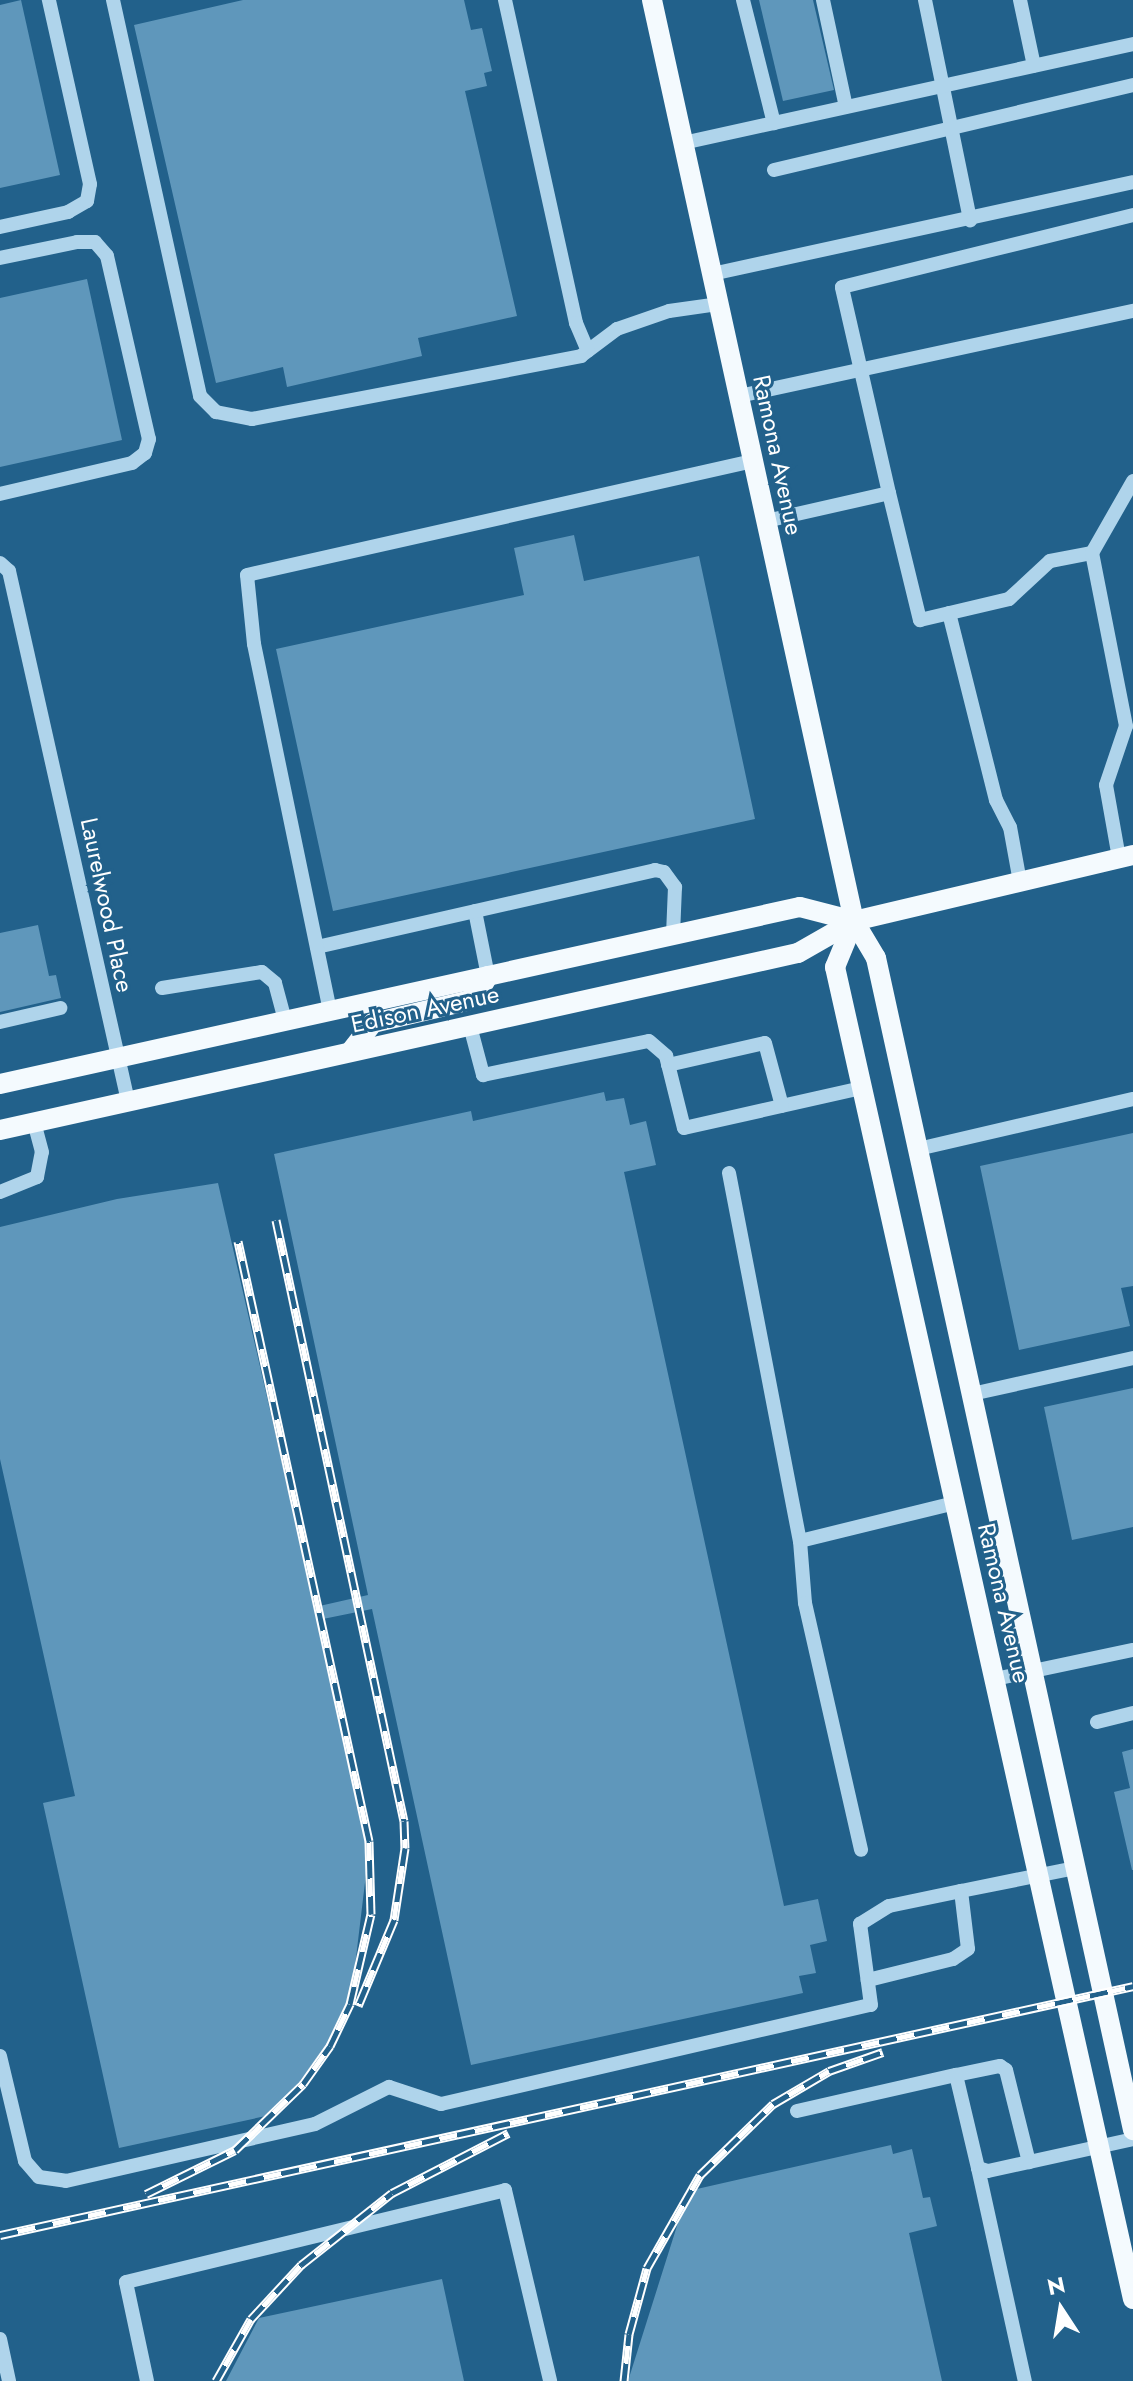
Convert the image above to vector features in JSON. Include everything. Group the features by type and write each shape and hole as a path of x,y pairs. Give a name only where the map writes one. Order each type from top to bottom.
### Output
{"main road":[{"name":"Ramona Avenue","path":"652,0 854,921 876,958 1133,2130"},
{"name":"Edison Avenue","path":"0,1130 798,953 854,921 1126,857"},
{"name":"Edison Avenue","path":"0,1084 800,907 854,921"},
{"name":"Ramona Avenue","path":"854,921 835,967 1133,2299"},
{"path":"351,1051 373,1023 467,1001 488,976"}],"street":[{"path":"0,227 68,212 87,201 90,184 49,0"},
{"path":"113,0 200,396 216,412 252,419 350,404 588,351 627,325 669,311 718,304"},
{"path":"505,0 576,323 588,351"},
{"path":"743,0 774,123"},
{"path":"823,0 846,107"},
{"path":"925,0 970,220"},
{"path":"1020,0 1034,66"},
{"path":"683,143 1133,44"},
{"path":"774,170 1133,85"},
{"path":"712,274 1133,182"},
{"path":"1092,553 1050,561 1009,599 920,620 842,287 1133,215"},
{"path":"0,258 77,242 95,242 107,256 149,439 145,453 132,463 0,494"},
{"path":"739,396 1133,311"},
{"path":"330,1011 254,644 247,575 753,461"},
{"path":"1126,857 1106,785 1126,726 1092,553 1133,481"},
{"path":"766,521 889,493"},
{"name":"Laurelwood Place","path":"0,563 9,571 44,717 128,1101"},
{"path":"949,613 996,800 1010,827 1020,882"},
{"path":"317,947 655,870 670,877 675,887 673,935"},
{"path":"475,911 488,976"},
{"path":"162,988 262,972 275,983 285,1021"},
{"path":"0,1022 60,1008"},
{"path":"470,1026 483,1075 649,1041 668,1065 684,1128 862,1088"},
{"path":"668,1065 765,1043 782,1106"},
{"path":"918,1149 1133,1099"},
{"path":"0,1192 37,1177 42,1152 34,1122"},
{"path":"729,1173 800,1541 805,1603 861,1850"},
{"path":"972,1394 1133,1358"},
{"path":"800,1541 955,1503"},
{"path":"995,1679 1133,1650"},
{"path":"1097,1722 1133,1713"},
{"path":"0,2056 25,2161 39,2177 66,2181 315,2124 389,2087 441,2104 871,2005 860,1924 889,1906 1075,1868"},
{"path":"868,1980 953,1959 968,1949 961,1891"},
{"path":"797,2111 1000,2066 1006,2070 1029,2162"},
{"path":"956,2075 1025,2381"},
{"path":"978,2168 988,2171 1133,2139"},
{"path":"147,2381 126,2282 505,2190 550,2381"},
{"path":"0,2339 9,2381"}],"building":[{"path":"21,0 60,175 0,188 0,5"},
{"path":"243,0 464,0 471,30 482,28 492,71 484,73 487,86 465,91 517,316 418,338 422,356 287,387 283,367 216,383 134,25"},
{"path":"759,0 813,0 834,90 783,101"},
{"path":"87,279 122,440 0,467 0,298"},
{"path":"574,535 584,581 699,556 755,819 333,911 276,649 524,595 514,548"},
{"path":"38,925 49,976 56,975 61,998 0,1012 0,933"},
{"path":"604,1092 606,1101 624,1098 630,1125 646,1121 656,1165 624,1172 784,1906 818,1899 827,1941 810,1945 816,1973 799,1976 803,1993 471,2065 372,1609 318,1620 369,1849 349,2016 275,2114 119,2148 43,1803 75,1796 0,1459 0,1227 117,1199 218,1183 315,1607 368,1595 274,1154 471,1111 473,1121"},
{"path":"1133,1133 1133,1286 1121,1288 1130,1326 1019,1350 980,1166"},
{"path":"1133,1388 1133,1527 1072,1540 1044,1407"},
{"path":"1133,1749 1132,1870 1114,1792 1130,1788 1122,1752"},
{"path":"891,2145 893,2154 912,2149 923,2198 930,2197 937,2226 909,2233 942,2381 628,2381 688,2191"},
{"path":"442,2279 464,2381 226,2381 259,2318"}],"railway":[{"path":"276,1220 404,1821 405,1848 394,1920 358,2006"},
{"path":"146,2194 235,2150 303,2084 330,2046 350,2004 371,1914 369,1841 238,1241"},
{"path":"0,2235 1133,1986"},
{"path":"624,2381 629,2334 647,2268 700,2175 773,2104 829,2071 883,2052"},
{"path":"216,2381 251,2319 301,2265 392,2193 508,2133"}]}
